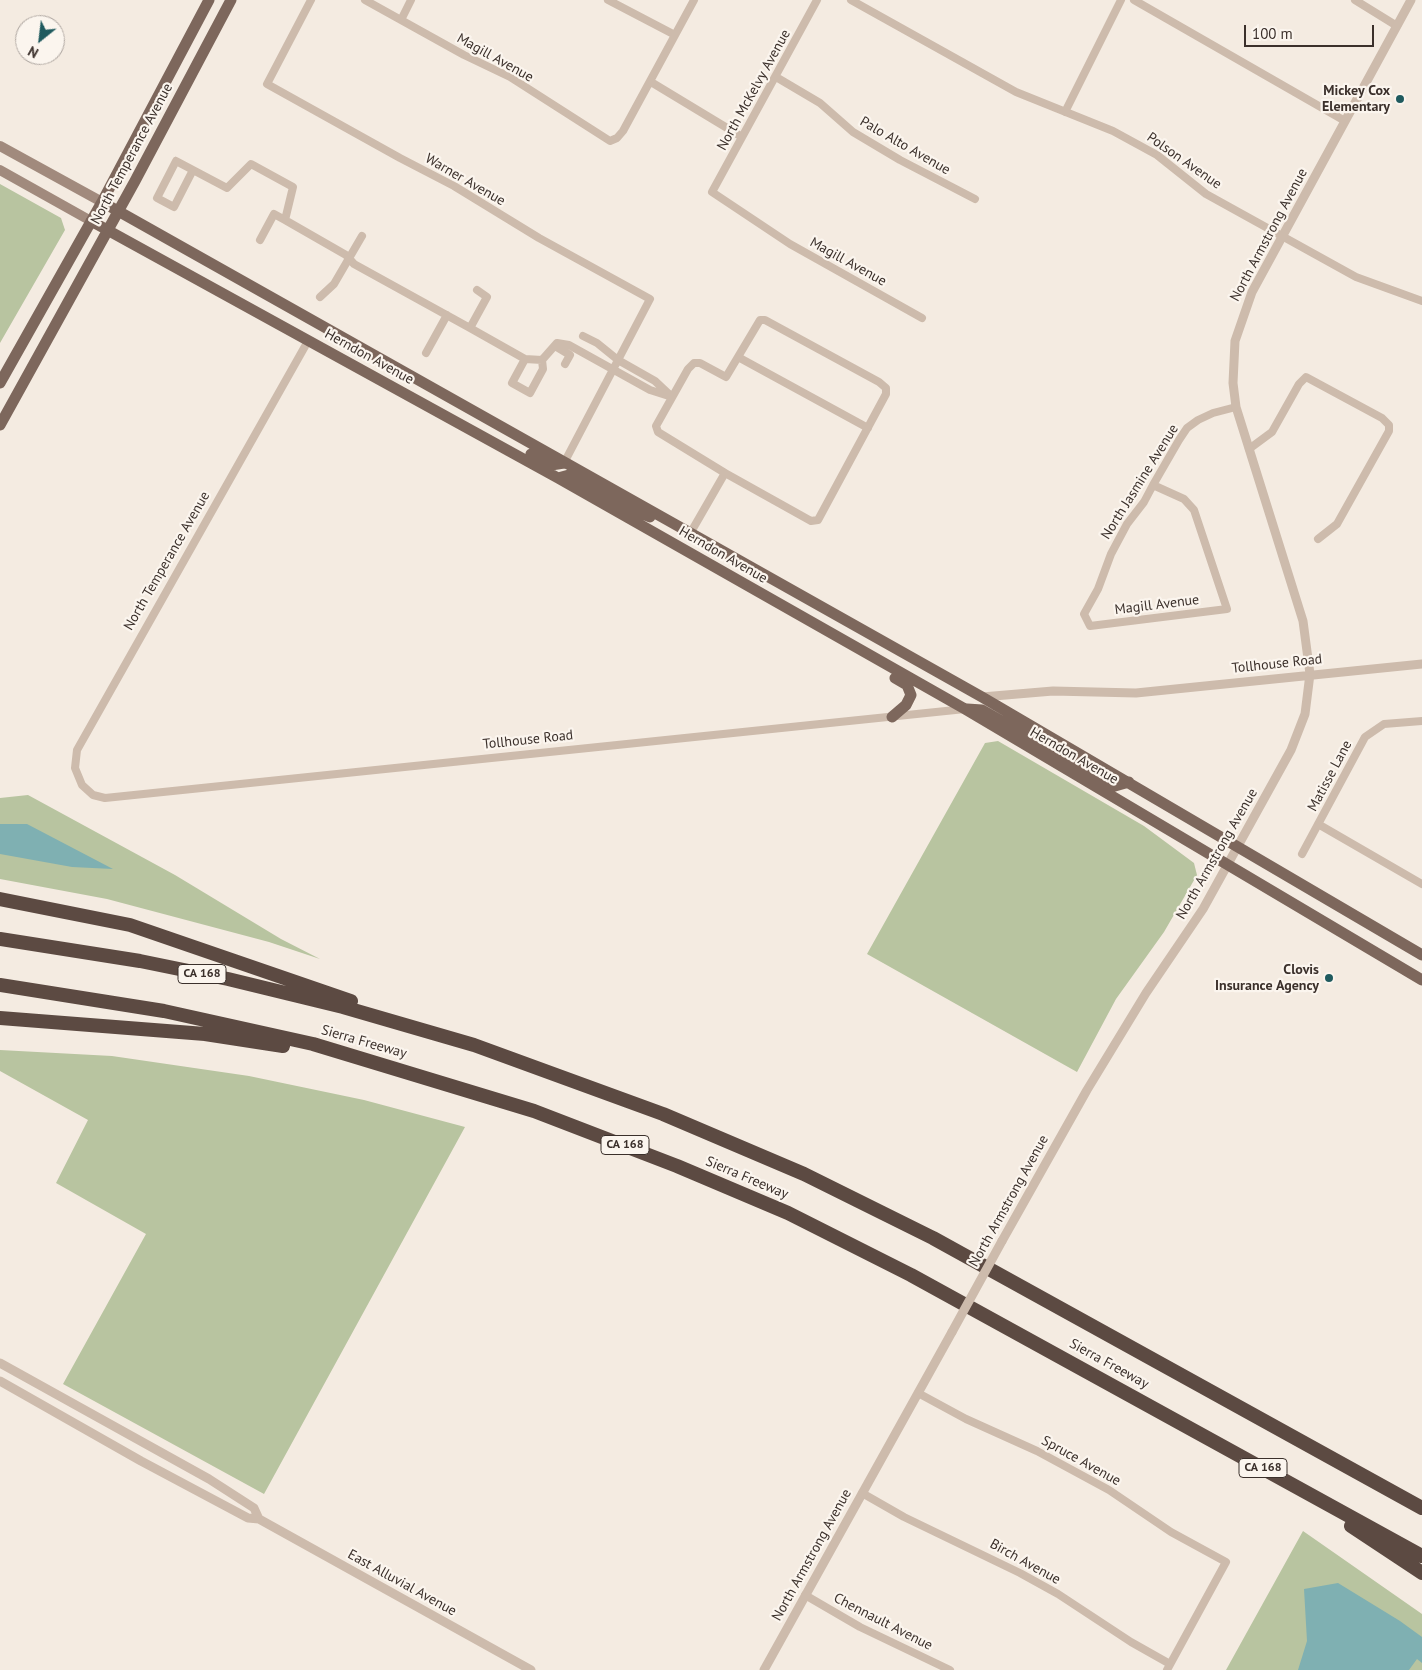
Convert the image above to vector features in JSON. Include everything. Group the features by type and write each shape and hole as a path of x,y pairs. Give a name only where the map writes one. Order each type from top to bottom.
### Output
{"highway":[{"path":"0,899 130,926 323,991 400,1023"},
{"name":"Sierra Freeway","path":"0,939 140,961 228,979 400,1023 474,1045 605,1092 804,1174 933,1238 1422,1508"},
{"name":"Sierra Freeway","path":"0,985 155,1009 313,1044 458,1086 534,1111 617,1142 761,1202 839,1238 1010,1328 1422,1556"},
{"path":"0,1018 205,1034 253,1041 458,1086"},
{"path":"1336,1460 1422,1502"},
{"path":"1324,1502 1351,1526 1422,1573"}],"main road":[{"name":"North Temperance Avenue","path":"0,383 92,221 209,0"},
{"name":"North Temperance Avenue","path":"0,425 119,211 231,0"},
{"name":"Herndon Avenue","path":"0,146 261,290 338,337 691,532 778,584 982,697 1422,955"},
{"name":"Herndon Avenue","path":"0,170 558,478 965,709 1422,980"},
{"path":"443,415 491,433 551,465 564,463"},
{"path":"558,478 569,475 626,507 691,532"},
{"path":"866,653 880,654 936,684 946,677"},
{"path":"866,653 873,666 907,685 910,690 911,695 906,705 892,717"},
{"path":"965,709 982,710 1115,786 1129,782"}],"street":[{"name":"Warner Avenue","path":"311,0 267,84 454,186 539,238 650,299 618,360"},
{"name":"Magill Avenue","path":"366,0 464,55 510,77 610,141 617,138 623,131 651,82"},
{"path":"401,20 412,0"},
{"path":"608,0 675,35"},
{"path":"694,0 651,82 742,137"},
{"name":"North McKelvy Avenue","path":"712,192 817,0"},
{"name":"Polson Avenue","path":"851,0 1016,92 1113,131 1148,150 1206,194 1356,277 1422,301"},
{"path":"1065,112 1121,0"},
{"path":"1134,0 1345,121"},
{"path":"1355,0 1397,26"},
{"name":"North Armstrong Avenue","path":"764,1670 1092,1082 1146,993 1203,909 1238,848 1298,733 1305,714 1310,674 1303,620 1236,407 1232,361 1238,331 1252,292 1411,0"},
{"name":"Palo Alto Avenue","path":"776,77 820,102 853,132 900,160 975,199"},
{"path":"193,170 174,207 157,198 176,161 193,170 227,188 251,164 293,187 285,220"},
{"name":"Magill Avenue","path":"712,192 790,244 922,318"},
{"path":"260,240 274,214 349,259 354,264 525,359 542,360"},
{"path":"320,297 334,284 362,236"},
{"path":"470,328 487,297 476,290"},
{"path":"426,353 447,315"},
{"path":"760,320 765,320 879,382 886,388 886,394 868,428 815,522 658,432 656,426 688,368 694,363 726,377 738,357 760,320"},
{"path":"583,336 597,343 618,360 656,381 672,397"},
{"name":"North Temperance Avenue","path":"93,795 82,786 75,768 77,750 308,341"},
{"path":"525,359 512,383 530,393 543,369 542,360 556,345 569,345 650,390 672,397"},
{"path":"556,345 570,354 565,364"},
{"path":"738,357 868,428"},
{"path":"564,463 618,360"},
{"path":"1249,449 1272,432 1299,384 1306,378 1382,418 1389,425 1389,431 1337,524 1318,539"},
{"name":"North Jasmine Avenue","path":"1090,626 1084,614 1098,589 1111,554 1126,524 1144,502 1187,428 1213,413 1236,407"},
{"path":"691,532 725,472"},
{"name":"Magill Avenue","path":"1090,626 1227,609 1194,510 1184,499 1154,485"},
{"name":"Tollhouse Road","path":"982,697 1053,690 1136,693 1422,664"},
{"name":"Tollhouse Road","path":"93,795 105,798 965,709"},
{"name":"Matisse Lane","path":"1302,854 1365,737 1384,724 1422,721"},
{"path":"1318,824 1422,884"},
{"name":"East Alluvial Avenue","path":"0,1363 209,1479 254,1508 259,1519"},
{"name":"East Alluvial Avenue","path":"0,1381 169,1476 248,1518 259,1519 531,1670"},
{"name":"Spruce Avenue","path":"918,1393 966,1419 1037,1451 1109,1490 1171,1532 1226,1562 1168,1667"},
{"name":"Birch Avenue","path":"862,1493 1058,1594 1168,1667"},
{"name":"Chennault Avenue","path":"805,1595 860,1627 950,1670"}],"green space":[{"path":"0,184 61,218 65,230 0,343"},
{"path":"998,741 1144,826 1194,863 1197,875 1164,932 1116,999 1077,1072 867,954 985,743"},
{"path":"28,795 175,875 281,939 320,959 269,942 107,899 0,879 0,798"},
{"path":"0,1050 112,1056 249,1076 364,1100 465,1127 264,1494 63,1384 146,1234 56,1183 88,1120 0,1071"},
{"path":"1303,1531 1422,1614 1422,1670 1226,1670"}],"water":[{"path":"0,824 27,824 113,869 72,867 0,854"},
{"path":"1338,1583 1400,1621 1422,1637 1422,1663 1417,1659 1409,1670 1298,1670 1307,1641 1304,1589"}],"place":[{"name":"Mickey Cox Elementary","path":"1400,99"},
{"name":"Clovis Insurance Agency","path":"1329,978"}]}
